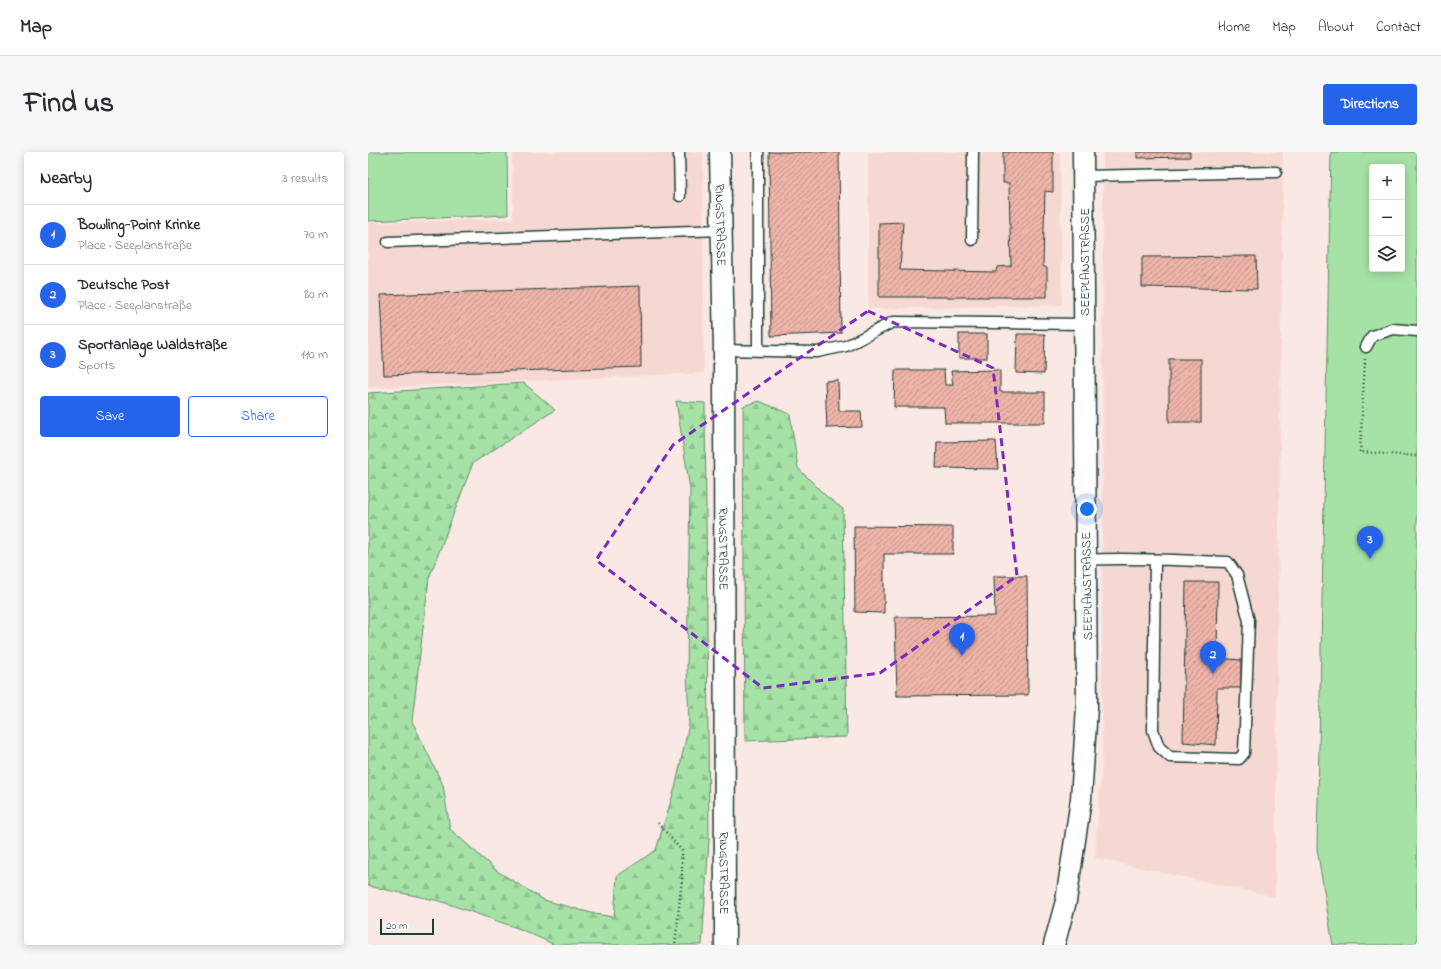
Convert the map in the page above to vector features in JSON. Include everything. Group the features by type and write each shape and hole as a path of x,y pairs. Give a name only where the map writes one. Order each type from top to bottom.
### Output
{"street":[{"name":"RINGSTRASSE","path":"720,152 724,350 725,945"},
{"name":"SEEPLANSTRASSE","path":"1054,945 1066,901 1081,799 1087,707 1083,152"}],"lane":[{"path":"679,152 680,196"},
{"path":"758,152 758,350"},
{"path":"972,240 973,152"},
{"path":"1083,176 1276,172"},
{"path":"388,242 722,230"},
{"path":"724,350 817,352 846,346 893,322 1084,324"},
{"path":"1366,347 1372,336 1393,329 1417,331"},
{"path":"1086,560 1228,562 1237,575 1249,621 1244,752 1239,759 1170,757 1159,746 1153,730 1155,561"}],"path":[{"path":"1366,347 1360,452 1417,456"},
{"path":"658,823 682,851 682,879 675,945"}],"highlighted area":[{"path":"868,311 993,368 1017,576 880,673 763,688 596,560 673,445"}],"shaded area":[{"path":"512,152 703,152 704,373 368,388 368,223 513,219"},
{"path":"868,152 1060,152 1062,305 868,309"},
{"path":"1103,152 1283,152 1275,897 1095,858 1102,761"}],"green space":[{"path":"368,152 507,152 508,215 368,221"},
{"path":"1331,152 1417,152 1417,945 1333,945 1317,849"},
{"path":"524,383 555,410 473,463 429,578 412,721 443,785 450,829 497,871 544,900 595,914 614,917 617,876 656,850 676,784 689,724 687,669 690,489 676,401 705,403 709,840 702,945 555,945 520,929 440,901 368,886 368,393"},
{"path":"759,401 790,414 798,468 826,496 843,509 847,737 745,741 743,406"}],"building":[{"path":"769,152 839,152 841,333 771,336"},
{"path":"1003,152 1053,152 1053,192 1045,191 1043,266 1047,268 1047,297 879,297 879,223 903,222 900,270 996,272 997,267 1011,266 1009,183 1003,183"},
{"path":"1137,152 1190,152 1190,157 1137,158"},
{"path":"1256,256 1257,289 1142,287 1142,257"},
{"path":"640,286 641,367 384,375 380,295"},
{"path":"959,334 987,334 987,358 959,358"},
{"path":"1017,334 1045,334 1044,374 1016,373"},
{"path":"1169,359 1201,359 1201,422 1169,422"},
{"path":"895,370 944,370 945,385 953,385 951,371 1000,370 1000,392 1045,392 1045,423 945,423 944,407 894,407"},
{"path":"838,380 839,411 861,411 862,427 827,428 825,381"},
{"path":"996,441 998,469 936,468 937,442"},
{"path":"854,526 953,527 953,554 884,554 884,613 855,612"},
{"path":"994,576 1027,576 1028,695 897,696 895,617 995,616"},
{"path":"1186,582 1218,582 1217,658 1241,660 1241,688 1217,688 1216,745 1183,742"}],"place":[{"name":"Sportanlage Waldstraße","path":"1370,559"},
{"name":"Bowling-Point Krinke","path":"962,656"},
{"name":"Deutsche Post","path":"1213,674"}]}
